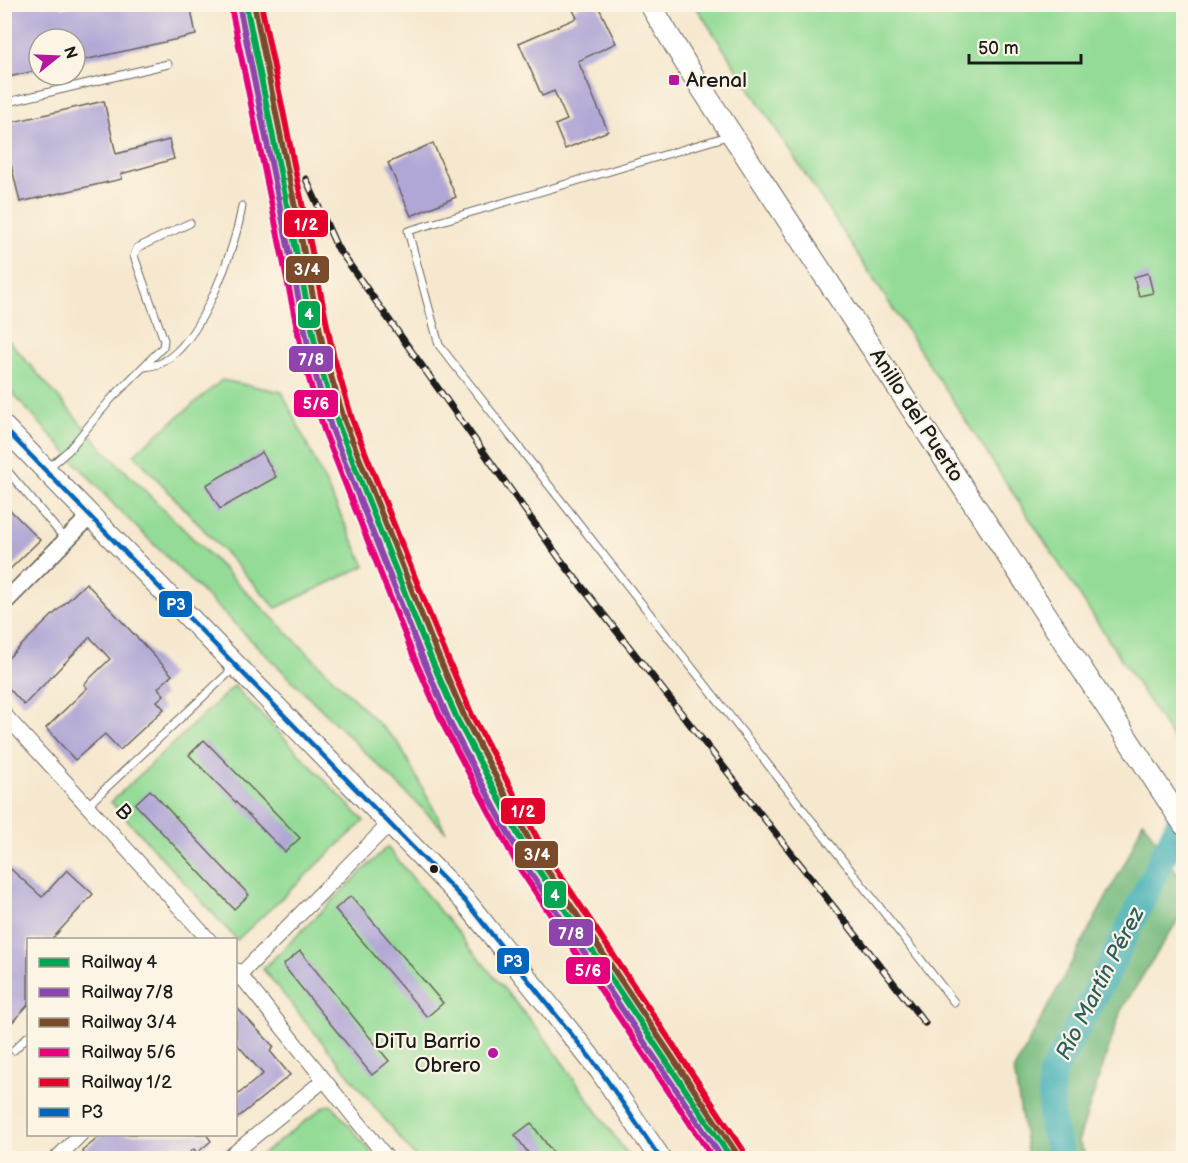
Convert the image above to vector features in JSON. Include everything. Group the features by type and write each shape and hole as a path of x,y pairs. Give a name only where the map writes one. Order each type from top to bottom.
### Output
{"main road":[{"name":"Anillo del Puerto","path":"651,4 733,134 1184,825"},
{"path":"4,427 89,517 237,665 466,902 533,983 600,1070 660,1158"}],"street":[{"path":"4,603 89,517"},
{"name":"B","path":"4,714 208,938"},
{"path":"387,1158 237,974 390,823"},
{"path":"228,1158 324,1080"},
{"path":"57,1158 79,1136"}],"lane":[{"path":"4,103 168,64"},
{"path":"733,134 408,231 439,345 954,1002"},
{"path":"145,368 164,362 177,351 197,324 227,263 239,226 242,206"},
{"path":"45,471 68,451 111,399 145,368 163,347 164,340 134,256 137,248 190,224"},
{"path":"4,467 66,540"},
{"path":"88,804 237,665"},
{"path":"14,1050 27,1037"}],"green space":[{"path":"695,5 1183,5 1184,749 1181,751"},
{"path":"4,335 104,450 399,744 446,832 116,507 5,385"},
{"path":"222,380 282,392 365,566 276,608 134,454"},
{"path":"234,686 364,821 237,940 111,802"},
{"path":"1143,821 1183,882 1183,912 1121,1010 1078,1142 1088,1158 1028,1158 1014,1070 1129,855"},
{"path":"387,847 548,1042 630,1158 416,1158 263,969"},
{"path":"332,1105 376,1158 257,1158 325,1106"}],"building":[{"path":"4,4 61,4 62,8 77,4 190,4 196,35 87,59 87,27 27,27 27,73 4,78"},
{"path":"583,4 597,4 616,43 578,61 608,131 565,149 555,125 567,120 554,91 542,96 519,43 577,18 573,10"},
{"path":"104,101 116,154 169,140 174,159 121,174 122,179 20,202 4,135 4,124"},
{"path":"433,143 456,197 411,216 388,163"},
{"path":"1148,273 1153,293 1139,296 1134,277"},
{"path":"262,452 276,477 220,509 206,485"},
{"path":"4,504 40,540 4,575"},
{"path":"86,583 172,675 158,688 164,695 157,701 164,709 120,750 105,734 75,760 46,728 87,688 84,684 110,659 90,637 24,705 4,683 4,662"},
{"path":"204,740 300,838 285,852 189,755"},
{"path":"150,790 249,895 234,909 135,804"},
{"path":"4,863 42,897 67,870 93,894 53,938 27,938 27,1006 4,1031"},
{"path":"351,896 443,1003 427,1017 335,909"},
{"path":"300,951 389,1061 372,1075 283,965"},
{"path":"237,1008 274,1047 270,1051 290,1075 237,1118 237,1095 263,1074 237,1044"},
{"path":"531,1123 557,1158 532,1158 515,1135"},
{"path":"101,1136 207,1136 211,1141 197,1153 194,1149 183,1158 88,1158 82,1151"}],"waterway":[{"name":"Río Martín Pérez","path":"1062,1158 1052,1126 1051,1076 1112,963 1184,813"}],"railway":[{"path":"237,4 308,358 330,428 372,540 418,652 490,808 523,865 720,1158"},
{"path":"259,4 330,355 350,421 391,533 436,644 467,718 507,800 742,1158"},
{"path":"306,179 337,247 560,559 925,1023"}],"rail line":[{"name":"4","path":"246,4 318,358 338,424 427,649 458,721 531,859 731,1158"},
{"name":"3/4","path":"254,4 325,356 345,422 434,646 465,718 537,855 737,1154"},
{"name":"1/2","path":"261,4 333,354 352,419 441,643 472,715 544,851 743,1150"},
{"name":"7/8","path":"239,5 311,360 331,427 420,652 451,725 524,863 722,1158"},
{"name":"5/6","path":"231,7 304,362 324,430 413,655 445,728 518,866 713,1158"}],"transit line":[{"name":"P3","path":"4,428 466,902 600,1070 660,1158"}],"place":[{"name":"Arenal","path":"674,80"},
{"name":"DiTu Barrio Obrero","path":"493,1053"}]}
